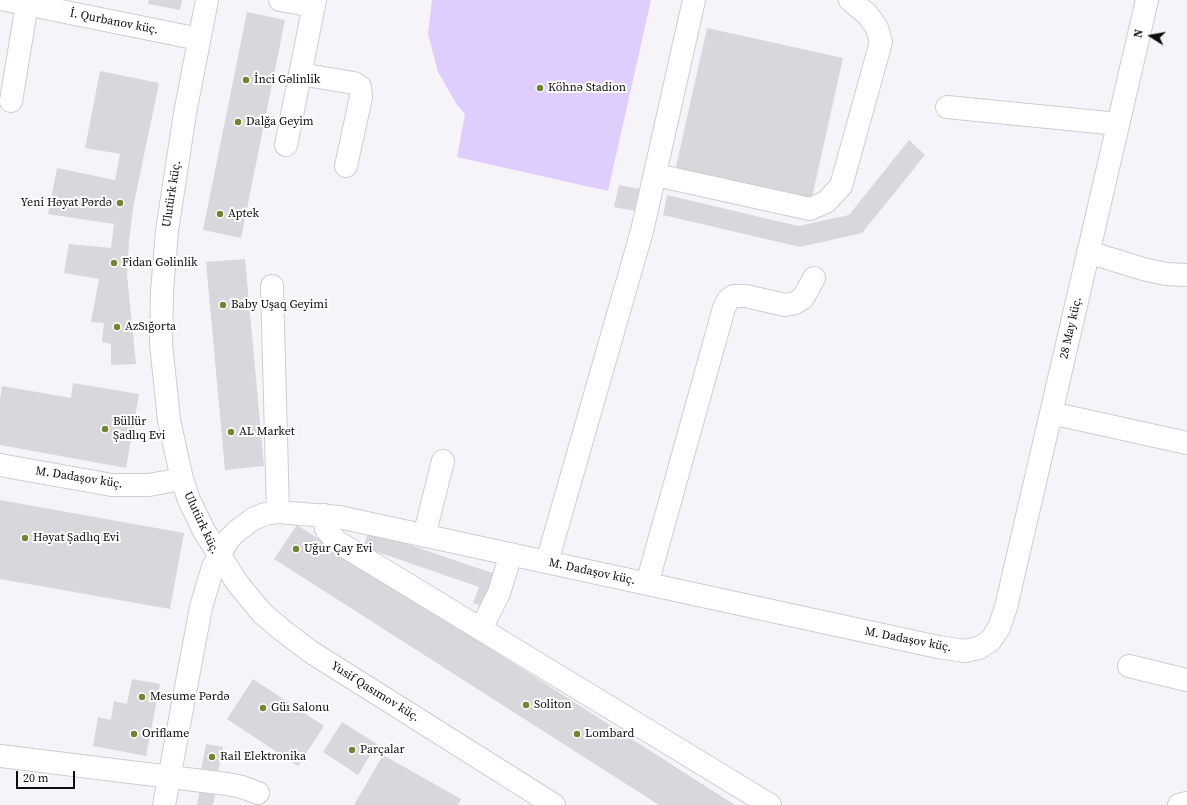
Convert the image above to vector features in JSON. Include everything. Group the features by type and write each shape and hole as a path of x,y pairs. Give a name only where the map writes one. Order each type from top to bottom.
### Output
{"street":[{"name":"İ. Qurbanov küç.","path":"6,0 199,39"},
{"name":"Ulutürk küç.","path":"164,805 201,607 213,567 219,555 189,500 182,479 169,420 161,344 162,292 167,231 185,113 207,0"},
{"path":"280,0 314,3 286,145"},
{"path":"547,562 642,231 656,176 694,0"},
{"path":"656,176 810,209 826,202 841,186 881,42 877,28 868,15 850,0"},
{"name":"28 May küç.","path":"980,648 990,640 999,628 1006,607 1147,0"},
{"path":"11,101 28,4"},
{"path":"300,74 354,83 360,87 361,97 346,166"},
{"path":"947,107 1118,124"},
{"path":"1088,252 1143,269 1166,274 1187,275"},
{"path":"647,584 724,308 728,300 734,296 746,296 785,304 795,303 803,298 814,278"},
{"path":"272,286 278,512"},
{"path":"1051,413 1187,443"},
{"path":"424,536 443,461"},
{"name":"M. Dadaşov küç.","path":"0,465 112,485 149,485 182,479"},
{"name":"M. Dadaşov küç.","path":"219,555 228,540 242,527 259,517 278,512 324,515 511,554 938,648 965,651 980,648"},
{"path":"324,515 326,528 336,540 770,805"},
{"path":"481,629 499,594 511,554"},
{"name":"Yusif Qasımov küç.","path":"219,555 238,584 262,613 311,652 554,805"},
{"path":"1129,666 1187,680"},
{"path":"0,756 227,784 242,787 258,793"},
{"path":"1179,805 1187,803"}],"shaded area":[{"name":"Köhnə Stadion","path":"432,0 651,0 608,191 457,157 465,114 457,105 438,72 428,34"}],"building":[{"path":"149,0 182,0 180,10 148,4"},
{"path":"247,12 285,20 241,238 203,230"},
{"path":"707,28 843,58 811,202 675,171"},
{"path":"100,71 159,83 133,208 129,242 127,275 136,364 111,365 111,344 102,342 104,323 91,322 99,279 64,273 69,244 111,248 114,224 48,214 57,168 115,180 120,154 85,148"},
{"path":"909,140 925,155 862,233 800,247 663,215 667,195 798,226 849,215"},
{"path":"619,185 640,189 635,211 614,207"},
{"path":"245,259 264,466 225,470 206,262"},
{"path":"73,383 139,394 126,468 0,445 0,399 2,386 71,398"},
{"path":"0,500 184,533 170,609 0,579"},
{"path":"297,525 735,805 659,805 274,559"},
{"path":"369,531 498,575 487,608 473,603 479,587 363,547"},
{"path":"132,679 160,684 146,756 93,746 98,717 111,720 114,701 127,704"},
{"path":"253,679 324,726 298,766 227,719"},
{"path":"342,722 377,744 358,775 323,752"},
{"path":"206,744 223,747 218,773 201,770"},
{"path":"383,755 461,799 458,805 354,805"},
{"path":"200,788 216,791 213,805 197,805"}],"place":[{"name":"İnci Gəlinlik","path":"246,80"},
{"name":"Köhnə Stadion","path":"540,88"},
{"name":"Dalğa Geyim","path":"238,122"},
{"name":"Yeni Həyat Pərdə","path":"120,203"},
{"name":"Aptek","path":"220,214"},
{"name":"Fidan Gəlinlik","path":"114,263"},
{"name":"Baby Uşaq Geyimi","path":"223,305"},
{"name":"AzSığorta","path":"117,327"},
{"name":"Büllür Şadlıq Evi","path":"105,429"},
{"name":"AL Market","path":"231,432"},
{"name":"Həyat Şadlıq Evi","path":"25,538"},
{"name":"Uğur Çay Evi","path":"296,549"},
{"name":"Mesume Pərdə","path":"142,697"},
{"name":"Soliton","path":"526,705"},
{"name":"Güı Salonu","path":"263,708"},
{"name":"Oriflame","path":"134,734"},
{"name":"Lombard","path":"577,734"},
{"name":"Parçalar","path":"352,750"},
{"name":"Rail Elektronika","path":"212,757"}]}
